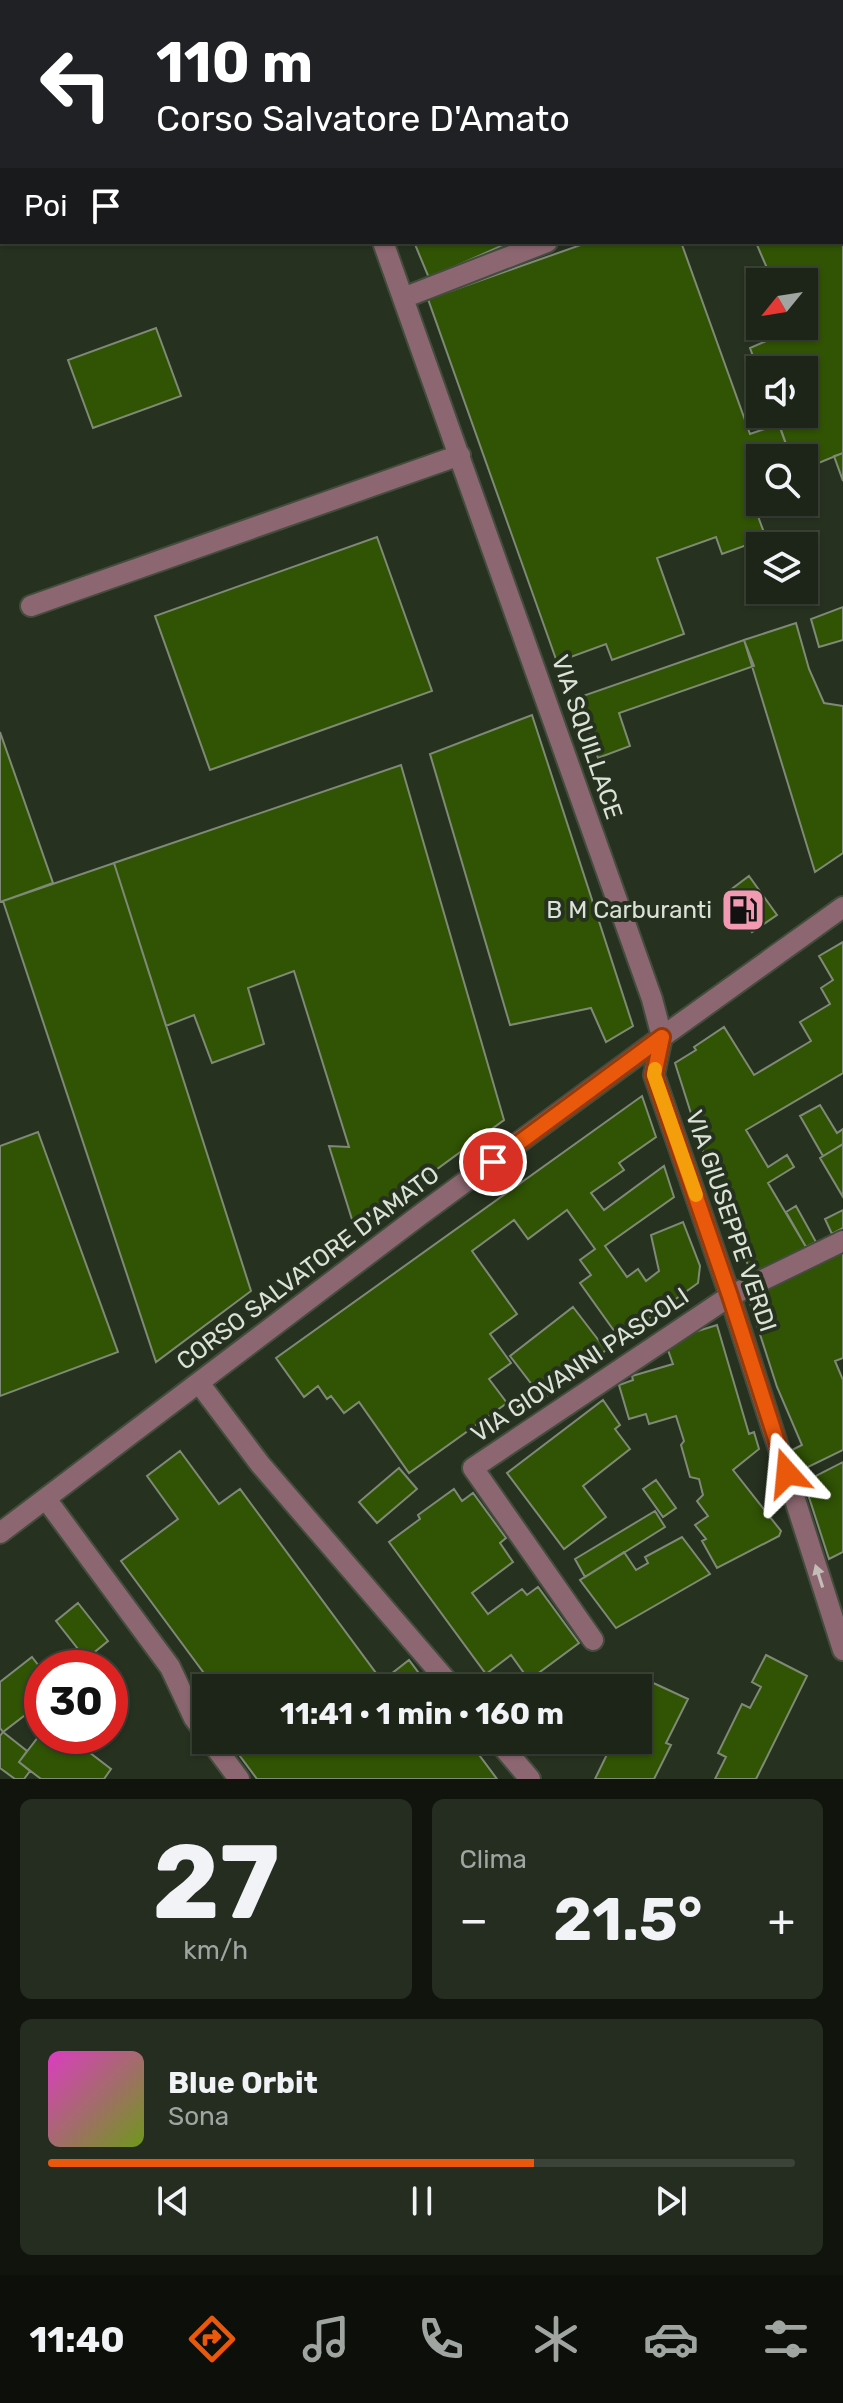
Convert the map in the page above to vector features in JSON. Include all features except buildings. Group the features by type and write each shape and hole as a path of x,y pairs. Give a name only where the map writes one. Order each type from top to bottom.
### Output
{"street":[{"name":"VIA SQUILLACE","path":"384,244 652,999 662,1037"},
{"path":"403,298 542,244"},
{"path":"31,606 460,455"},
{"name":"CORSO SALVATORE D'AMATO","path":"0,1533 662,1037 843,909"},
{"name":"VIA GIUSEPPE VERDI","path":"662,1037 654,1075 730,1296 843,1650"},
{"path":"730,1296 843,1241"},
{"name":"VIA GIOVANNI PASCOLI","path":"593,1640 473,1468 730,1296"},
{"path":"199,1383 260,1464 441,1674"},
{"path":"46,1499 170,1667 192,1714"},
{"path":"220,1754 239,1779"},
{"path":"509,1754 530,1779"}],"slow traffic":[{"path":"655,1069 654,1075 696,1195"}],"place":[{"name":"B M Carburanti","path":"743,910"}],"route":[{"path":"493,1162 662,1037 654,1075 787,1473"}]}
